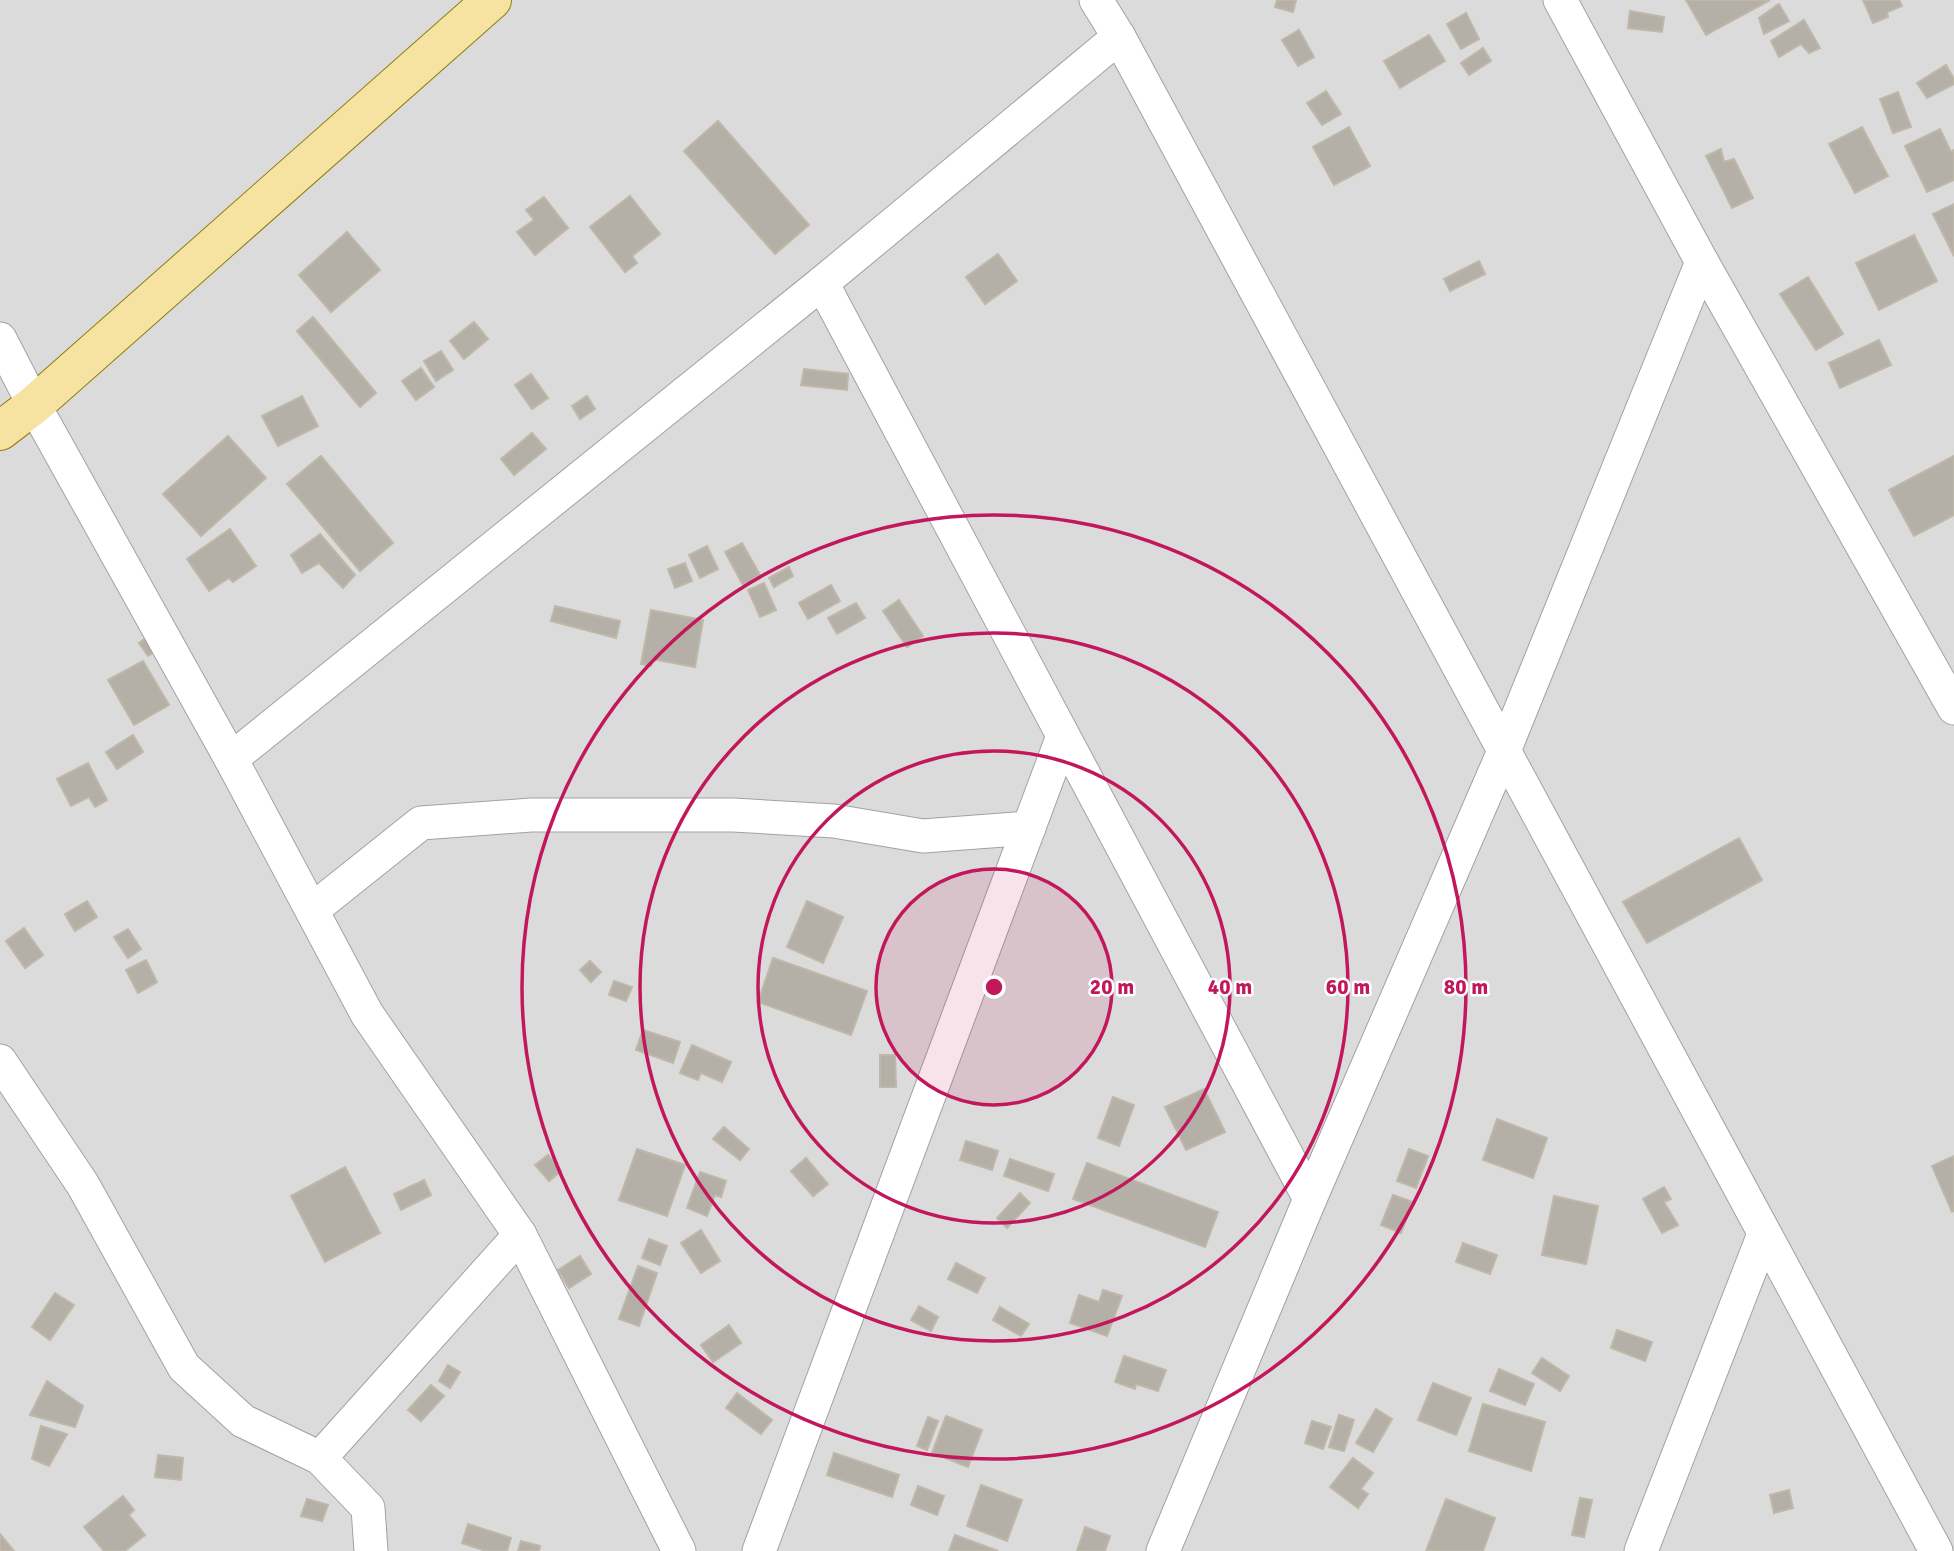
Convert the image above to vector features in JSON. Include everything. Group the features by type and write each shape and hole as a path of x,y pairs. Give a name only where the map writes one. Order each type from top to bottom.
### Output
{"main road":[{"path":"0,431 492,0"}],"street":[{"path":"1096,0 1119,37 1936,1551"},
{"path":"1560,0 1702,262 1954,708"},
{"path":"231,759 822,283 1119,37"},
{"path":"1163,1551 1310,1199 1504,751 1702,262"},
{"path":"822,283 1310,1199"},
{"path":"0,339 231,759 367,1014 520,1235 679,1551"},
{"path":"759,1551 1063,736"},
{"path":"312,910 421,823 531,815 733,815 834,821 923,836 1029,828"},
{"path":"0,1061 83,1185 184,1367 243,1420 320,1458 368,1508 371,1551"},
{"path":"1641,1551 1763,1234"},
{"path":"320,1458 520,1235"}],"shaded area":[{"path":"0,0 1954,0 1954,1551 0,1551"}],"building":[{"path":"1277,0 1296,0 1293,12 1275,7"},
{"path":"1686,0 1770,0 1706,35"},
{"path":"1863,0 1899,0 1902,6 1887,12 1888,17 1873,23"},
{"path":"1779,4 1789,21 1764,34 1759,18"},
{"path":"1630,11 1664,17 1662,32 1628,28"},
{"path":"1466,13 1479,39 1461,49 1447,24"},
{"path":"1804,20 1820,48 1809,53 1801,44 1779,57 1771,41"},
{"path":"1299,30 1314,57 1298,66 1282,40"},
{"path":"1429,35 1445,61 1400,88 1384,61"},
{"path":"1483,48 1491,61 1469,75 1461,63"},
{"path":"1946,65 1954,84 1927,98 1917,83"},
{"path":"1326,91 1341,114 1322,125 1307,103"},
{"path":"1898,92 1911,127 1893,133 1880,99"},
{"path":"718,121 809,225 775,254 684,151"},
{"path":"1349,127 1370,166 1334,185 1313,147"},
{"path":"1862,127 1888,176 1855,193 1829,144"},
{"path":"1940,129 1951,152 1954,150 1954,180 1927,192 1905,146"},
{"path":"1721,149 1724,162 1734,159 1753,198 1732,208 1706,156"},
{"path":"630,196 660,234 632,256 637,263 625,272 590,227"},
{"path":"544,197 568,228 535,255 517,232 534,220 526,210"},
{"path":"1954,204 1954,256 1933,214"},
{"path":"347,232 380,270 331,312 299,275"},
{"path":"1914,235 1937,281 1879,310 1856,263"},
{"path":"998,254 1017,281 985,304 966,277"},
{"path":"1479,261 1485,274 1450,291 1444,279"},
{"path":"1808,277 1843,334 1816,350 1780,294"},
{"path":"313,317 376,393 360,407 297,331"},
{"path":"474,322 488,339 464,359 450,341"},
{"path":"1879,340 1891,365 1840,388 1829,363"},
{"path":"441,351 453,370 436,381 424,361"},
{"path":"421,368 434,387 416,400 402,381"},
{"path":"804,369 848,374 847,390 801,385"},
{"path":"531,374 548,398 532,409 515,385"},
{"path":"302,396 318,426 278,446 262,416"},
{"path":"587,396 595,409 580,419 572,406"},
{"path":"532,433 546,449 514,475 501,459"},
{"path":"228,436 266,478 201,536 163,494"},
{"path":"321,456 393,543 360,571 287,484"},
{"path":"1954,456 1954,515 1914,536 1889,490"},
{"path":"230,529 256,566 233,582 229,578 209,591 187,559"},
{"path":"320,534 355,575 343,588 319,563 302,573 291,555"},
{"path":"742,543 760,575 743,585 725,552"},
{"path":"707,546 718,569 700,578 689,555"},
{"path":"685,563 692,581 675,588 668,569"},
{"path":"789,567 793,576 774,587 769,578"},
{"path":"764,583 776,610 760,617 748,590"},
{"path":"831,585 840,601 808,619 799,603"},
{"path":"899,600 923,636 907,647 883,611"},
{"path":"856,603 865,618 837,634 828,618"},
{"path":"555,606 620,621 616,638 551,621"},
{"path":"651,610 703,620 695,667 652,659 651,666 641,664"},
{"path":"154,632 163,647 148,656 139,643"},
{"path":"143,661 169,705 134,725 108,680"},
{"path":"133,735 143,752 117,769 106,752"},
{"path":"88,763 107,800 95,807 89,797 71,806 57,779"},
{"path":"1739,838 1762,880 1647,943 1623,902"},
{"path":"87,901 97,917 75,931 65,914"},
{"path":"807,901 843,917 823,963 787,947"},
{"path":"24,928 43,955 25,968 6,941"},
{"path":"128,929 141,949 128,958 114,937"},
{"path":"773,958 867,991 851,1035 758,1002"},
{"path":"146,960 157,982 138,993 126,970"},
{"path":"590,961 601,972 591,982 580,970"},
{"path":"614,981 632,987 626,1001 609,995"},
{"path":"643,1030 680,1042 673,1063 636,1050"},
{"path":"692,1045 731,1062 722,1082 701,1073 698,1080 680,1073"},
{"path":"880,1055 895,1055 896,1087 880,1087"},
{"path":"1204,1089 1225,1132 1186,1150 1165,1107"},
{"path":"1113,1097 1134,1105 1119,1146 1098,1138"},
{"path":"1497,1119 1547,1138 1533,1178 1483,1160"},
{"path":"724,1127 749,1149 740,1160 713,1139"},
{"path":"966,1141 998,1151 992,1170 960,1160"},
{"path":"637,1149 685,1165 667,1216 619,1200"},
{"path":"1409,1149 1428,1156 1416,1188 1397,1181"},
{"path":"548,1155 561,1171 549,1181 535,1165"},
{"path":"1954,1156 1954,1211 1952,1212 1932,1166"},
{"path":"806,1158 828,1184 813,1196 791,1171"},
{"path":"1010,1159 1054,1174 1048,1191 1004,1176"},
{"path":"1087,1163 1218,1212 1205,1247 1073,1199"},
{"path":"345,1167 380,1233 325,1262 291,1196"},
{"path":"700,1172 726,1181 721,1197 715,1195 707,1216 687,1208"},
{"path":"424,1180 431,1195 401,1210 394,1194"},
{"path":"1664,1187 1671,1199 1664,1202 1678,1225 1662,1233 1643,1199"},
{"path":"1020,1193 1030,1203 1007,1228 997,1218"},
{"path":"1393,1195 1413,1202 1401,1233 1381,1225"},
{"path":"1554,1196 1598,1206 1586,1264 1542,1255"},
{"path":"701,1230 720,1261 701,1273 681,1243"},
{"path":"649,1239 667,1246 660,1265 642,1258"},
{"path":"1463,1243 1497,1255 1490,1274 1456,1262"},
{"path":"580,1256 591,1274 569,1288 558,1270"},
{"path":"956,1263 985,1278 977,1293 948,1279"},
{"path":"638,1266 657,1273 639,1326 619,1319"},
{"path":"1103,1290 1122,1296 1107,1336 1070,1323 1079,1295 1099,1302"},
{"path":"55,1293 74,1305 50,1340 32,1327"},
{"path":"919,1306 938,1317 931,1331 911,1320"},
{"path":"1000,1307 1029,1324 1021,1336 993,1320"},
{"path":"729,1325 741,1343 713,1362 701,1345"},
{"path":"1617,1330 1652,1342 1645,1361 1611,1348"},
{"path":"1124,1356 1166,1370 1158,1391 1136,1384 1135,1389 1115,1382"},
{"path":"1542,1358 1569,1376 1560,1391 1532,1373"},
{"path":"448,1365 460,1372 450,1388 439,1381"},
{"path":"1499,1369 1534,1384 1525,1405 1490,1391"},
{"path":"47,1381 83,1406 75,1427 30,1415"},
{"path":"1433,1383 1471,1398 1456,1435 1418,1420"},
{"path":"431,1385 444,1396 421,1421 408,1410"},
{"path":"737,1393 772,1420 761,1434 726,1408"},
{"path":"1483,1404 1545,1422 1531,1471 1469,1451"},
{"path":"1376,1409 1392,1419 1373,1452 1356,1443"},
{"path":"1339,1415 1354,1420 1344,1451 1329,1447"},
{"path":"946,1416 982,1430 968,1467 932,1453"},
{"path":"928,1417 938,1421 927,1450 917,1446"},
{"path":"1312,1421 1331,1427 1323,1449 1305,1443"},
{"path":"41,1426 67,1434 49,1466 32,1459"},
{"path":"834,1453 899,1475 892,1497 827,1475"},
{"path":"158,1455 183,1458 181,1480 155,1477"},
{"path":"1353,1458 1373,1473 1361,1489 1368,1494 1358,1508 1330,1487"},
{"path":"981,1485 1022,1500 1007,1541 967,1526"},
{"path":"918,1486 944,1496 937,1515 911,1505"},
{"path":"1789,1490 1793,1508 1774,1513 1770,1495"},
{"path":"123,1496 134,1510 129,1515 145,1535 125,1551 104,1551 84,1527"},
{"path":"1580,1498 1592,1500 1584,1537 1572,1535"},
{"path":"307,1499 328,1505 322,1521 301,1516"},
{"path":"1446,1499 1495,1518 1483,1551 1426,1551"},
{"path":"468,1524 511,1538 507,1551 486,1551 462,1543"},
{"path":"1085,1527 1110,1536 1105,1551 1077,1551"},
{"path":"0,1534 14,1551 0,1551"},
{"path":"955,1535 998,1551 949,1551"},
{"path":"521,1541 540,1546 539,1551 518,1551"}]}
